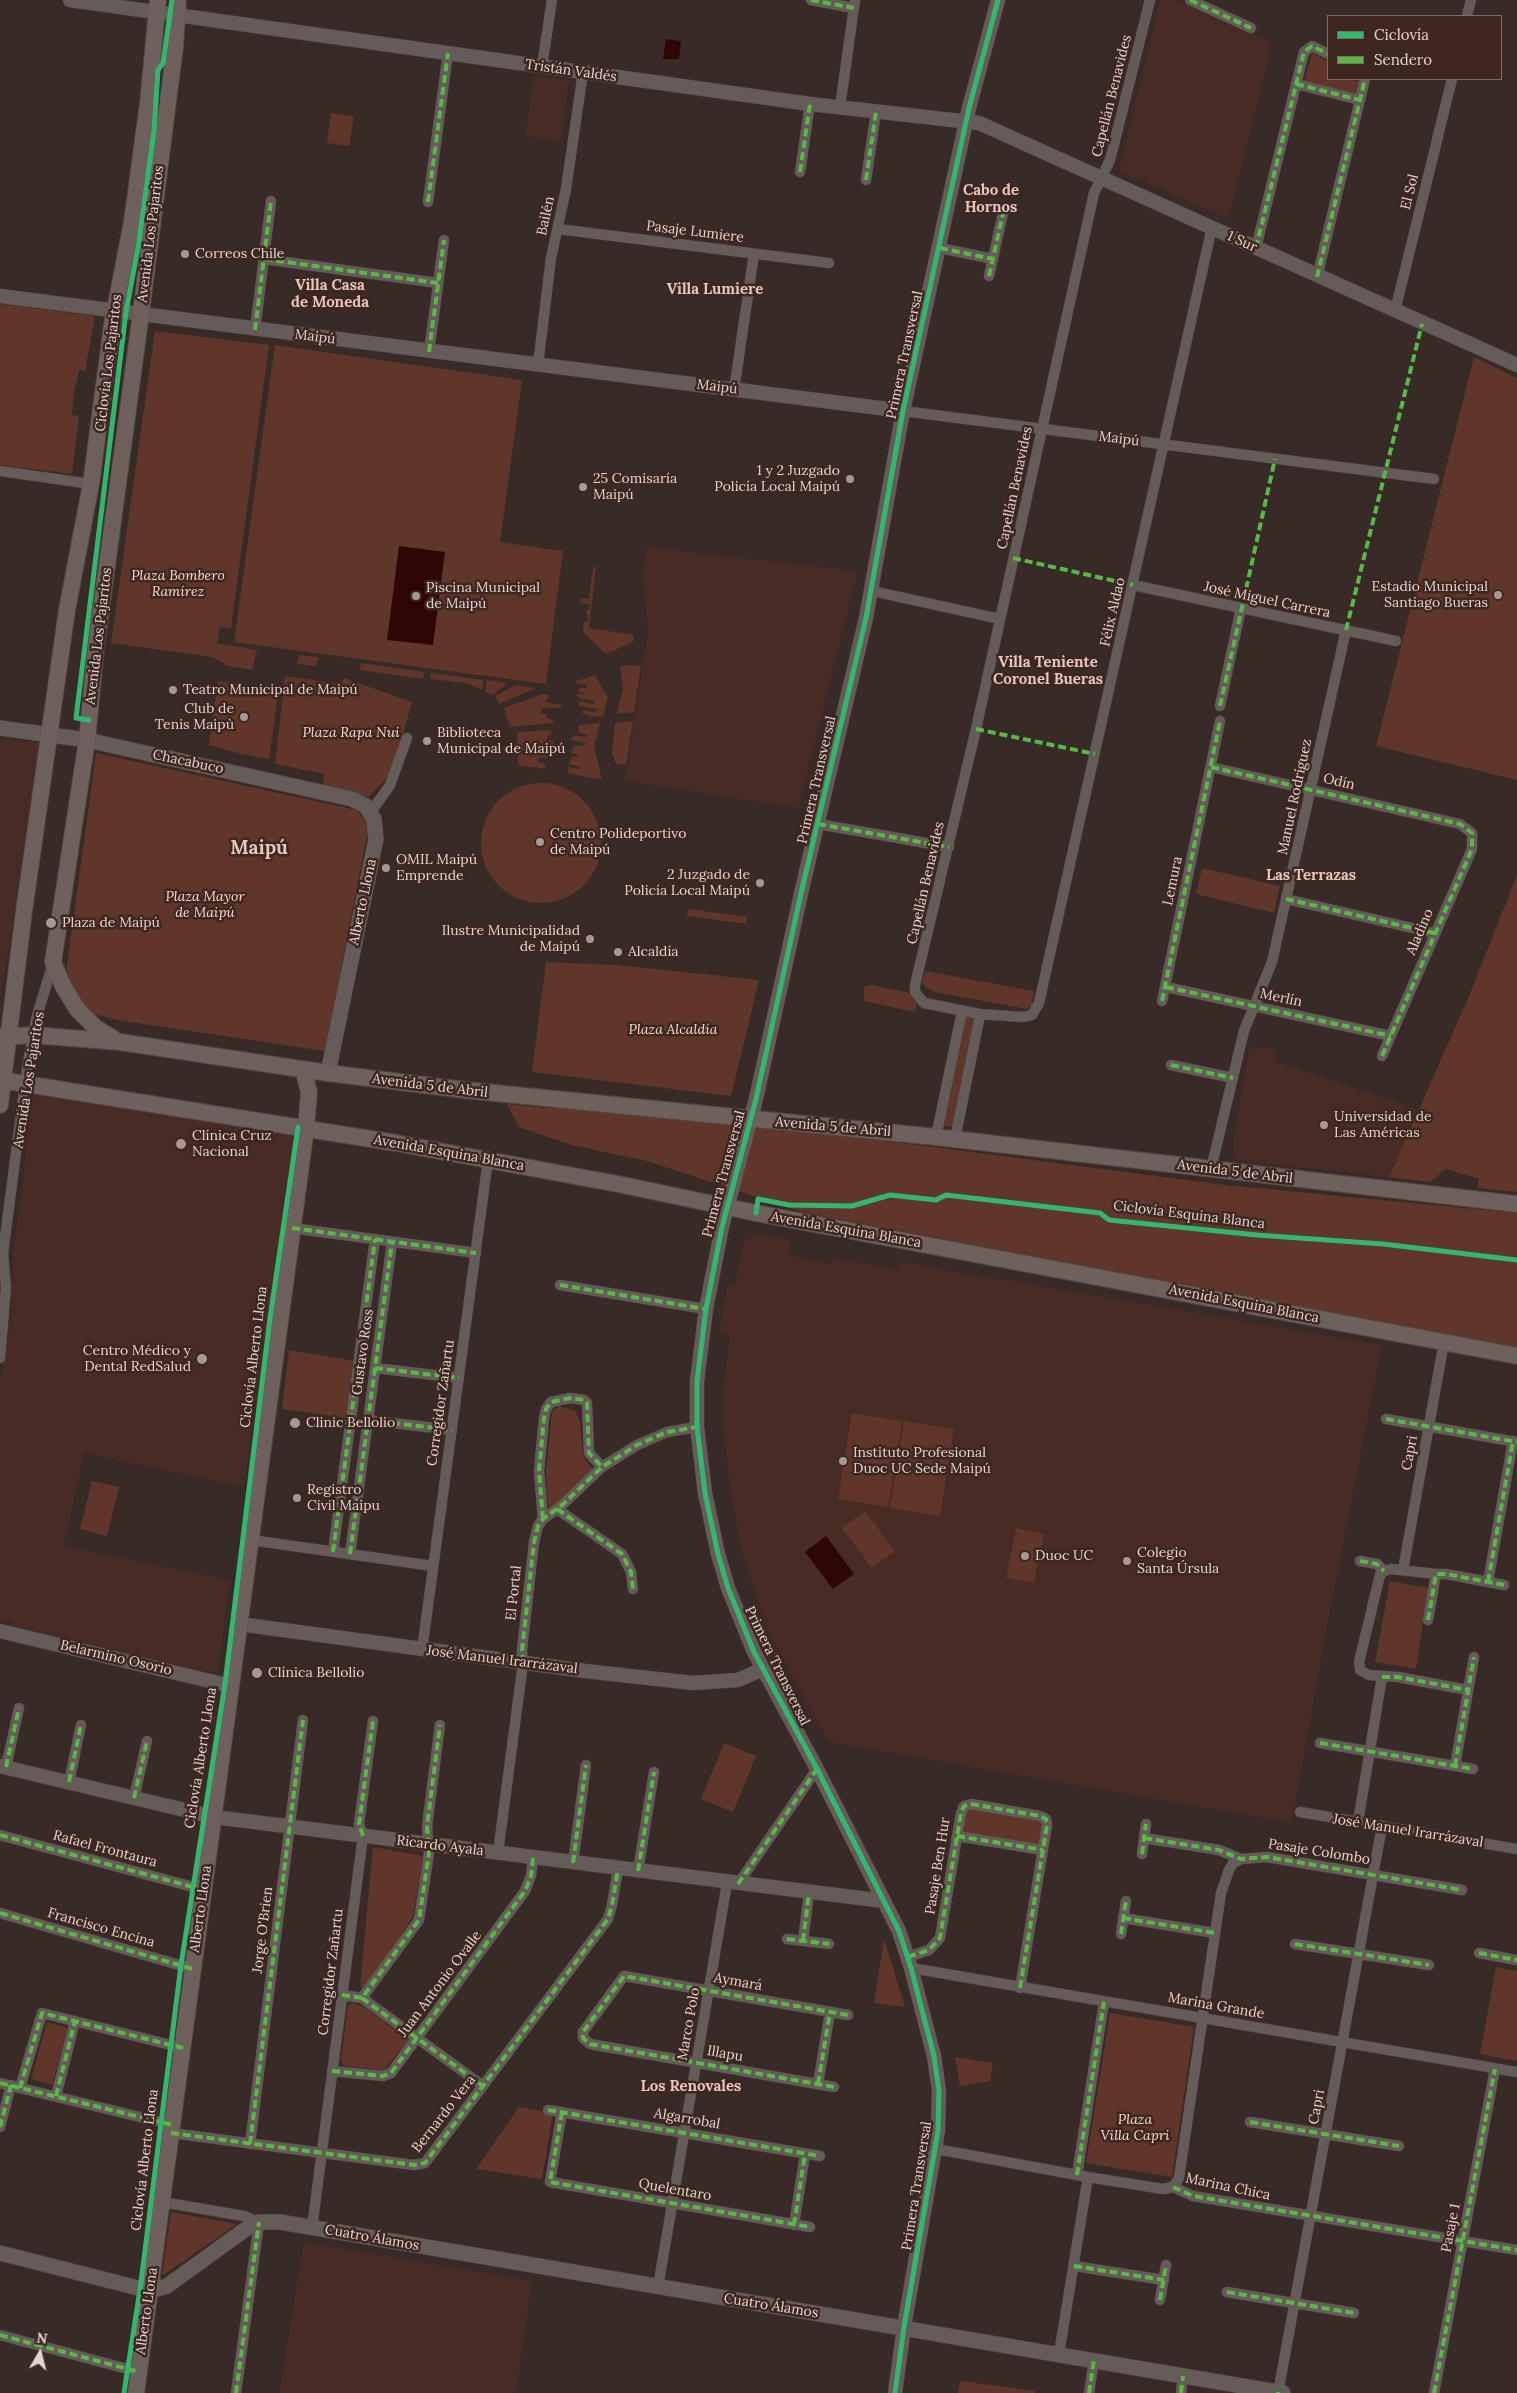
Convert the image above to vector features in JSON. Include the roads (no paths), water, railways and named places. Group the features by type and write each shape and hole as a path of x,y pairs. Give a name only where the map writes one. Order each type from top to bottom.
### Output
{"main road":[{"name":"Avenida Los Pajaritos","path":"0,1105 4,1036 67,610 91,484 115,311 132,222 146,118 157,6"},
{"name":"Avenida Los Pajaritos","path":"53,962 87,740 96,647 141,315 175,47 178,8"},
{"name":"Chacabuco","path":"0,728 87,740 352,799 360,802 371,812"},
{"name":"Alberto Llona","path":"328,1073 376,839 376,825 371,812"},
{"path":"53,962 63,986 76,1008 96,1028 120,1042"},
{"name":"Avenida 5 de Abril","path":"4,1036 33,1035 120,1042 328,1073 502,1094 955,1139 1517,1204"},
{"name":"Alberto Llona","path":"136,2393 306,1128 309,1092 303,1069"},
{"path":"2,1081 27,1084"},
{"name":"Avenida Esquina Blanca","path":"27,1084 306,1128 488,1160 756,1213 1517,1356"},
{"path":"0,2253 150,2291 167,2286 240,2232 259,2222"},
{"name":"Cuatro Álamos","path":"259,2222 280,2222 904,2327 1280,2393"}],"street":[{"name":"Tristán Valdés","path":"70,0 178,8 448,53 840,108 967,121"},
{"path":"542,66 552,0"},
{"path":"811,0 854,4 840,108"},
{"name":"Primera Transversal","path":"895,2393 904,2327 936,2149 940,2112 937,2074 931,2038 909,1962 884,1901 817,1769 763,1670 736,1608 718,1554 705,1493 697,1427 697,1381 706,1309 727,1206 750,1120 872,591 904,411 967,121 998,0"},
{"name":"Capellán Benavides","path":"962,1011 924,1003 915,992 915,986 949,847 1094,193 1110,160 1150,0"},
{"path":"1190,0 1251,28"},
{"path":"1467,15 1471,0"},
{"path":"1256,248 1306,49 1315,47 1327,53"},
{"path":"428,202 448,53"},
{"name":"Bailén","path":"538,365 551,258 566,189 584,72"},
{"path":"1317,277 1365,80"},
{"name":"El Sol","path":"1395,312 1452,80"},
{"path":"1296,84 1360,100"},
{"path":"800,172 810,104"},
{"path":"866,180 876,112"},
{"name":"1 Sur","path":"967,121 992,128 1212,227 1317,277 1517,365"},
{"path":"255,330 271,201"},
{"path":"989,276 1004,209"},
{"name":"Félix Aldao","path":"980,1014 1023,1017 1032,1015 1039,1003 1212,227"},
{"name":"Pasaje Lumiere","path":"558,229 829,263"},
{"path":"429,352 444,240"},
{"path":"940,248 993,259"},
{"path":"734,390 754,254"},
{"path":"264,259 438,283"},
{"name":"Maipú","path":"0,296 1434,479"},
{"path":"0,471 91,484"},
{"name":"José Miguel Carrera","path":"1133,585 1396,641"},
{"path":"872,591 1000,619"},
{"path":"1220,706 1241,608"},
{"name":"Manuel Rodríguez","path":"1211,1169 1244,1031 1268,976 1346,630"},
{"name":"Lemura","path":"1162,1001 1220,720"},
{"path":"371,812 390,785 407,738"},
{"name":"Odín","path":"1211,767 1460,824"},
{"path":"818,824 949,847"},
{"name":"Aladino","path":"1382,1056 1473,843 1472,833 1460,824"},
{"path":"1286,899 1434,932"},
{"name":"Avenida Los Pajaritos","path":"0,1358 6,1288 4,1253 33,1035 53,962"},
{"name":"Merlín","path":"1166,987 1390,1036"},
{"path":"936,1137 962,1011 980,1014 955,1139"},
{"path":"1170,1065 1233,1078"},
{"name":"Corregidor Zañartu","path":"422,1650 488,1160"},
{"path":"292,1228 476,1253"},
{"name":"Gustavo Ross","path":"333,1552 375,1239"},
{"name":"Gustavo Ross","path":"350,1554 392,1242"},
{"path":"560,1285 706,1309"},
{"name":"Capri","path":"1403,1570 1444,1342"},
{"path":"375,1368 459,1378"},
{"path":"543,1519 539,1471 544,1418 551,1402 570,1398 584,1400 587,1403 589,1453 602,1467"},
{"path":"1386,1419 1515,1441 1488,1582"},
{"path":"368,1420 452,1430"},
{"path":"543,1519 557,1509 602,1467 652,1437 681,1429 697,1427"},
{"path":"557,1509 622,1554 631,1572 633,1589"},
{"name":"El Portal","path":"498,1853 523,1663 522,1650 534,1542 538,1526 543,1519"},
{"path":"251,1540 433,1566"},
{"path":"1360,1561 1377,1564 1384,1571"},
{"path":"1468,1690 1398,1677 1365,1674 1359,1666 1380,1578 1384,1571 1389,1569 1446,1574 1504,1585"},
{"path":"1428,1620 1436,1574"},
{"name":"José Manuel Irarrázaval","path":"239,1624 422,1650 693,1683 738,1680 763,1670"},
{"name":"Belarmino Osorio","path":"0,1631 231,1686"},
{"path":"1455,1766 1474,1657"},
{"path":"1358,1822 1382,1677"},
{"path":"3,1767 19,1708"},
{"name":"Jorge O'Brien","path":"250,2144 303,1720"},
{"name":"Corregidor Zañartu","path":"312,2228 363,1836 359,1824 373,1721"},
{"path":"362,1998 419,1920 428,1844 427,1826 440,1724"},
{"path":"69,1782 81,1725"},
{"path":"134,1798 147,1741"},
{"path":"1320,1743 1473,1769"},
{"path":"573,1863 586,1765"},
{"name":"Ricardo Ayala","path":"3,1767 214,1817 808,1893 884,1901"},
{"name":"Marco Polo","path":"658,2287 708,1991 732,1883 817,1769"},
{"path":"638,1871 654,1772"},
{"name":"Pasaje Ben Hur","path":"909,1962 929,1950 940,1938 962,1809 971,1804 1044,1817 1047,1825 1020,1988"},
{"name":"José Manuel Irarrázaval","path":"1300,1812 1517,1849"},
{"path":"1142,1854 1146,1824"},
{"name":"Capri","path":"1280,2393 1310,2217 1382,1826"},
{"name":"Rafael Frontaura","path":"0,1835 204,1890"},
{"path":"957,1836 1043,1850"},
{"name":"Pasaje Colombo","path":"1144,1838 1219,1850 1241,1859 1267,1857 1462,1890"},
{"name":"Juan Antonio Ovalle","path":"332,2071 388,2076 525,1891 531,1876 533,1858"},
{"path":"1173,2187 1179,2178 1225,1877 1233,1864 1241,1859"},
{"name":"Bernardo Vera","path":"0,2082 172,2129 250,2144 414,2165 421,2164 428,2160 608,1918 618,1869"},
{"path":"803,1941 808,1893"},
{"path":"1121,1934 1126,1901"},
{"name":"Francisco Encina","path":"0,1913 193,1969"},
{"path":"1124,1918 1215,1933"},
{"path":"787,1939 829,1944"},
{"path":"1295,1944 1429,1966"},
{"path":"1479,1954 1517,1960"},
{"name":"Marina Grande","path":"909,1962 1020,1988 1517,2072"},
{"name":"Aymará","path":"583,2038 584,2029 624,1976 848,2015"},
{"path":"342,1995 362,1998 483,2086"},
{"path":"1077,2175 1104,2002"},
{"path":"818,2084 830,2012"},
{"path":"0,2127 42,2013 183,2048"},
{"path":"56,2096 75,2021"},
{"name":"Illapu","path":"583,2038 590,2044 834,2087"},
{"name":"Pasaje 1","path":"1434,2393 1495,2068"},
{"name":"Algarrobal","path":"548,2110 820,2156"},
{"name":"Quelentaro","path":"562,2112 550,2182 810,2227"},
{"path":"1250,2122 1399,2146"},
{"name":"Marina Chica","path":"936,2149 1088,2177 1163,2189 1173,2187 1188,2195 1310,2217 1517,2250"},
{"path":"794,2224 806,2154"},
{"path":"1059,2354 1088,2177"},
{"name":"Cuatro Álamos","path":"162,2202 244,2216 259,2222"},
{"path":"236,2393 259,2222"},
{"path":"1160,2300 1166,2265"},
{"path":"1074,2266 1164,2280"},
{"path":"1228,2292 1354,2313"},
{"path":"0,2335 139,2372"},
{"path":"1090,2393 1094,2360"},
{"path":"1181,2393 1183,2376"}],"place":[{"name":"Correos Chile","path":"185,254"},
{"name":"1 y 2 Juzgado Policía Local Maipú","path":"850,479"},
{"name":"25 Comisaría Maipú","path":"583,487"},
{"name":"Estadio Municipal Santiago Bueras","path":"1498,595"},
{"name":"Piscina Municipal de Maipú","path":"416,596"},
{"name":"Teatro Municipal de Maipú","path":"173,690"},
{"name":"Club de Tenis Maipù","path":"244,717"},
{"name":"Biblioteca Municipal de Maipú","path":"427,741"},
{"name":"Centro Polideportivo de Maipú","path":"540,842"},
{"name":"OMIL Maipú Emprende","path":"386,868"},
{"name":"2 Juzgado de Policía Local Maipú","path":"760,883"},
{"name":"Plaza de Maipú","path":"51,923"},
{"name":"Ilustre Municipalidad de Maipú","path":"590,939"},
{"name":"Alcaldía","path":"618,952"},
{"name":"Universidad de Las Américas","path":"1324,1125"},
{"name":"Clínica Cruz Nacional","path":"181,1144"},
{"name":"Centro Médico y Dental RedSalud","path":"202,1359"},
{"name":"Clinic Bellolio","path":"295,1423"},
{"name":"Instituto Profesional Duoc UC Sede Maipú","path":"843,1461"},
{"name":"Registro Civil Maipu","path":"297,1498"},
{"name":"Duoc UC","path":"1025,1556"},
{"name":"Colegio Santa Úrsula","path":"1127,1561"},
{"name":"Clínica Bellolio","path":"257,1673"}],"district":[{"name":"Cabo de Hornos","path":"991,200"},
{"name":"Villa Lumiere","path":"715,290"},
{"name":"Villa Casa de Moneda","path":"330,294"},
{"name":"Villa Teniente Coronel Bueras","path":"1048,672"},
{"name":"Maipú","path":"259,849"},
{"name":"Las Terrazas","path":"1311,876"},
{"name":"Los Renovales","path":"691,2087"}],"park label":[{"name":"Plaza Bombero Ramírez","path":"178,584"},
{"name":"Plaza Rapa Nui","path":"351,733"},
{"name":"Plaza Mayor de Maipú","path":"205,906"},
{"name":"Plaza Alcaldía","path":"673,1030"},
{"name":"Plaza Villa Capri","path":"1135,2128"}]}
